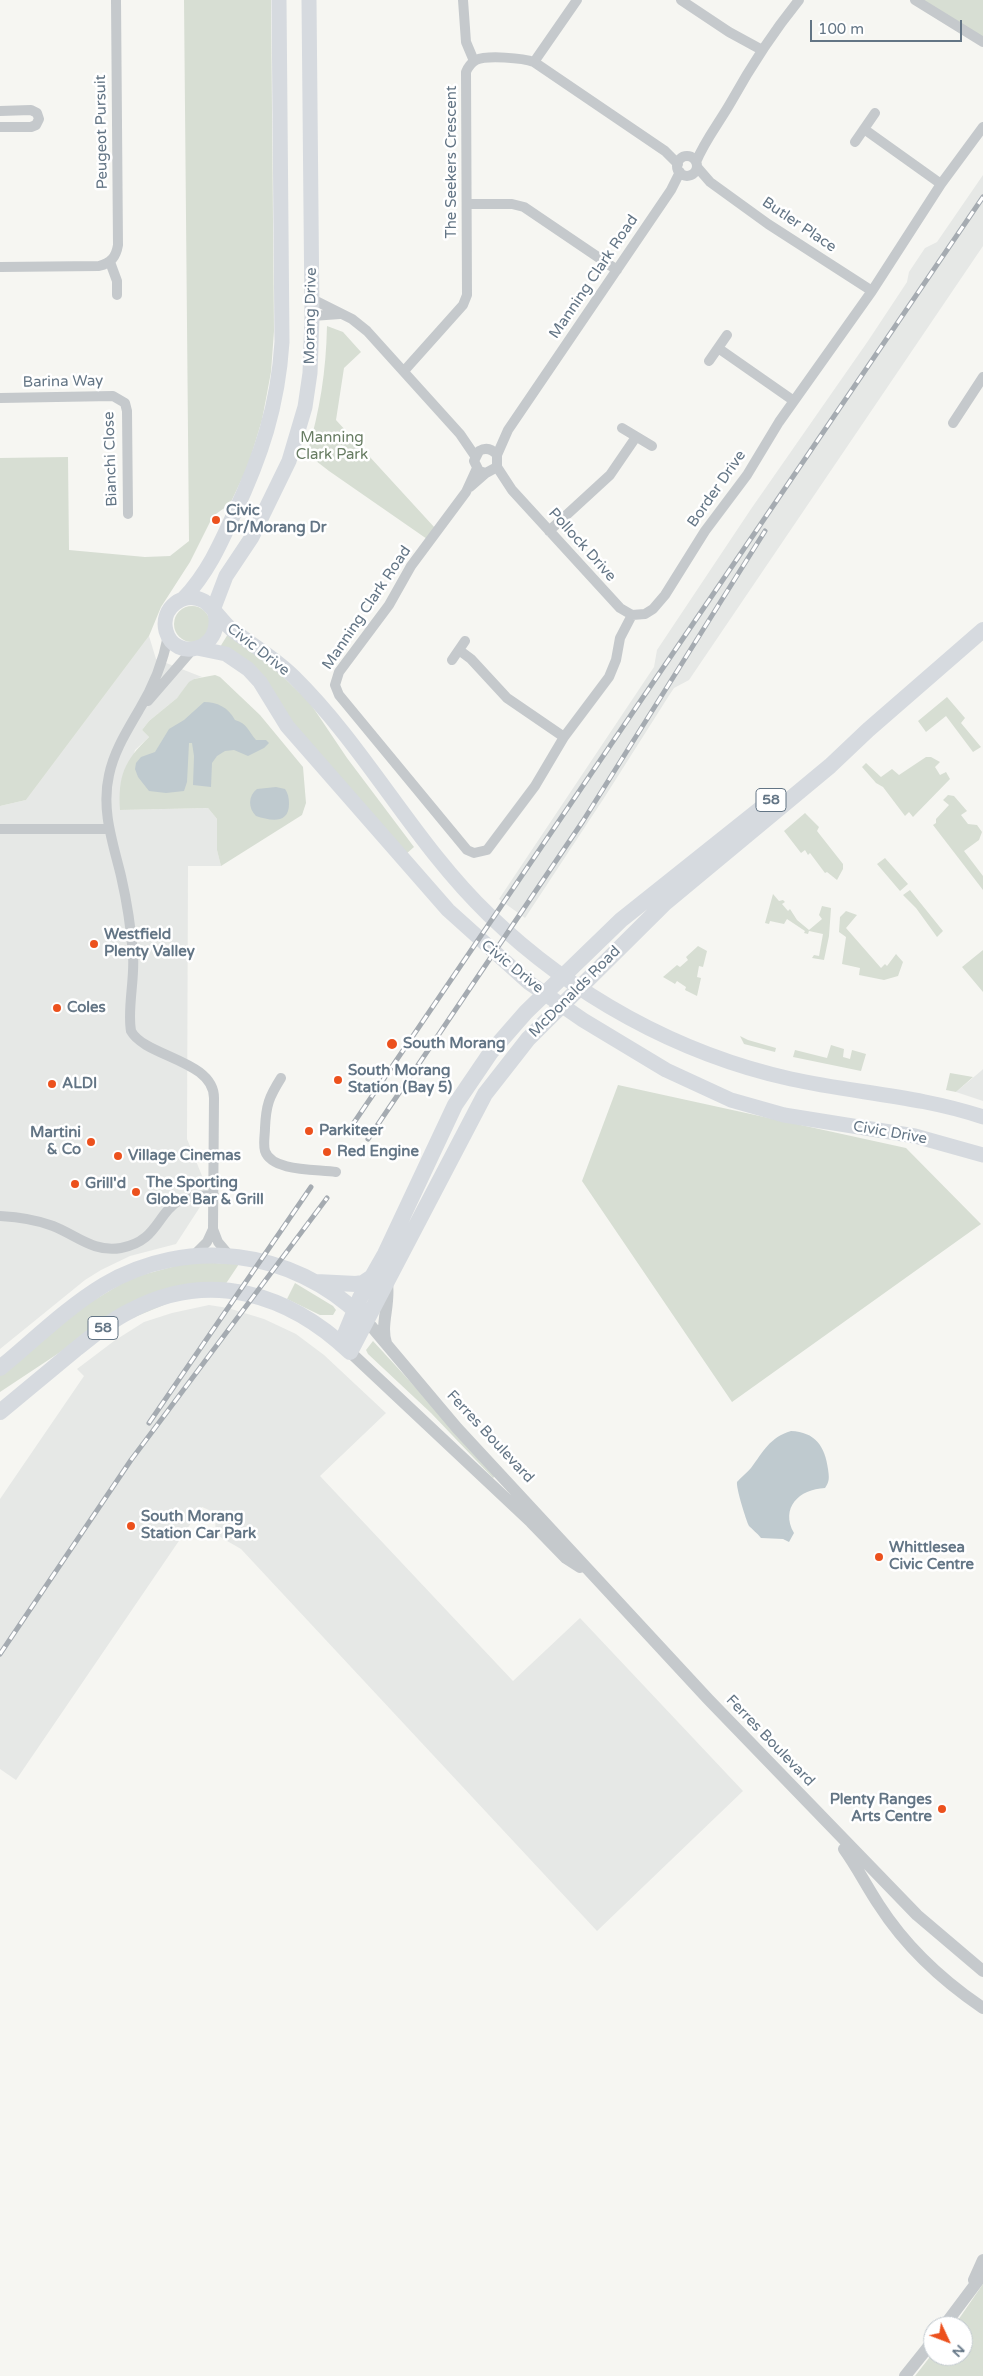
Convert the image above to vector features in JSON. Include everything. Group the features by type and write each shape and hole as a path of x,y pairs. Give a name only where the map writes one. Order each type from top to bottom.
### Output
{"main road":[{"name":"Morang Drive","path":"183,599 209,567 246,488 264,444 278,387 282,342 279,0"},
{"name":"Morang Drive","path":"214,612 226,576 252,537 276,492 295,443 305,407 310,373 312,316 309,0"},
{"path":"190,598 203,601 214,612 216,628 214,635 210,641 195,649 182,648 168,636 165,625 167,614 173,604 183,599 190,598"},
{"name":"Civic Drive","path":"214,612 231,628 280,666 304,689 343,733 438,860 481,907 518,941 562,976 657,1032 750,1068 813,1083 941,1104 983,1117"},
{"name":"McDonalds Road","path":"346,1348 360,1315 485,1094 516,1052 665,902 830,766 868,730 983,630"},
{"name":"McDonalds Road","path":"961,650 983,636"},
{"name":"Civic Drive","path":"195,649 226,654 241,662 255,676 287,726 465,927 503,961 544,994 561,1005 666,1070 731,1100 793,1117 916,1136 983,1155"},
{"name":"McDonalds Road","path":"380,1280 460,1096 501,1040 562,976 653,892 821,761 868,730"},
{"name":"58","path":"0,1368 103,1286 153,1264 193,1256 229,1255 274,1263 332,1292 360,1315"},
{"name":"58","path":"314,1282 356,1284 380,1280"},
{"name":"58","path":"0,1412 101,1329 131,1310 155,1300 181,1293 199,1290 227,1291 268,1298 304,1315 326,1330 346,1348"}],"street":[{"name":"Peugeot Pursuit","path":"110,262 115,255 118,245 116,0"},
{"path":"463,0 467,49 474,61 481,59 519,58 534,62 688,166"},
{"path":"534,62 577,0"},
{"path":"681,0 760,53"},
{"name":"Manning Clark Road","path":"497,455 508,430 688,166 760,53 799,0"},
{"path":"915,0 983,42"},
{"name":"The Seekers Crescent","path":"404,371 465,301 468,285 466,72 474,61"},
{"path":"0,111 31,110 36,113 39,119 31,127 0,127"},
{"path":"855,142 876,112"},
{"name":"Border Drive","path":"632,615 642,615 650,611 665,595 705,531 747,475 794,401 872,291 941,184 983,127"},
{"path":"864,129 941,184"},
{"name":"Butler Place","path":"688,166 768,224 872,291"},
{"path":"467,204 512,204 524,207 617,270"},
{"path":"0,267 99,266 110,262 117,281 117,295"},
{"path":"312,299 352,319 367,331 460,434 481,452 497,455 487,470"},
{"path":"312,316 341,314"},
{"path":"709,361 727,335"},
{"path":"718,348 794,401"},
{"path":"953,423 982,381"},
{"name":"Barina Way","path":"0,398 113,396 125,403"},
{"name":"Bianchi Close","path":"125,403 127,411 128,514"},
{"path":"622,428 652,446"},
{"name":"Manning Clark Road","path":"481,452 508,430"},
{"path":"549,531 610,476 636,437"},
{"path":"481,452 487,470"},
{"name":"Manning Clark Road","path":"487,470 466,492 411,566 384,612 339,672 335,685 338,694 457,839 467,850 474,853 484,852 490,847 536,786 564,737"},
{"name":"Pollock Drive","path":"487,470 512,490 616,605 632,615"},
{"path":"459,650 507,698 564,737 609,677 616,660 620,638 632,615"},
{"path":"168,636 160,669 140,710 118,746 109,775 106,798 109,829 125,893 133,952 131,1031 141,1042 161,1050 201,1073 212,1086 214,1094 213,1228 218,1242 229,1255"},
{"path":"452,660 466,641"},
{"path":"140,710 195,649"},
{"path":"0,829 109,829"},
{"path":"282,1078 266,1104 265,1147 268,1156 280,1164 290,1167 336,1172"},
{"path":"0,1216 38,1221 61,1229 87,1244 106,1248 119,1248 133,1244 148,1235 179,1201 191,1196 214,1195"},
{"path":"193,1256 207,1242 213,1228"},
{"path":"380,1280 388,1307 383,1330 386,1343"},
{"name":"Ferres Boulevard","path":"360,1315 457,1428 568,1546 590,1574 824,1821 917,1916 983,1971"},
{"name":"Ferres Boulevard","path":"346,1348 531,1522 566,1558 590,1574"},
{"name":"Ferres Boulevard","path":"824,1821 896,1929 937,1973 983,2008"},
{"path":"965,2298 983,2260"},
{"path":"952,2316 983,2274"},
{"path":"904,2376 923,2353"}],"shaded area":[{"path":"983,175 983,246 689,680 674,688 525,918 499,899 654,667 657,650 751,509 868,341 907,282 909,272 925,248 937,242"},
{"name":"Westfield Plenty Valley","path":"149,636 156,659 202,677 194,679 177,698 149,721 142,730 149,737 135,750 120,810 208,808 217,819 217,850 221,866 188,866 187,1139 209,1193 176,1244 130,1256 101,1270 85,1280 0,1349 0,806 26,800"},
{"path":"204,702 222,706 235,720 245,726 256,740 266,740 269,743 264,748 248,756 234,750 225,751 217,756 212,763 211,787 193,785 194,756 192,743 189,743 187,782 184,791 166,793 149,791 138,777 135,769 136,763 141,757 155,752 169,729 184,720"},
{"path":"276,787 285,789 288,794 289,804 286,815 283,818 273,820 256,816 250,806 254,792 257,789"},
{"path":"983,1069 983,1101 956,1092 981,1071"},
{"path":"209,1305 228,1308 264,1319 296,1334 324,1355 386,1413 320,1476 513,1681 580,1618 743,1791 597,1931 241,1549 215,1534 216,1513 202,1507 16,1780 0,1769 0,1499 84,1376 77,1369 114,1341 144,1322 172,1313"},
{"path":"791,1431 812,1437 821,1447 827,1461 828,1481 825,1488 807,1492 794,1502 789,1516 794,1533 789,1542 783,1539 761,1538 749,1526 737,1482 751,1468 772,1441"}],"green space":[{"path":"184,0 271,0 274,331 271,372 262,420 248,466 230,504 213,516 190,562 161,607 149,636 26,800 0,806 0,458 68,457 69,550 145,557 170,556 189,541"},
{"path":"922,0 983,0 983,37"},
{"name":"Manning Clark Park","path":"327,326 343,332 361,352 344,368 336,420 435,528 427,539 307,454 322,391"},
{"path":"192,606 199,607 205,611 209,617 209,631 205,637 199,641 192,642 185,641 179,637 175,631 174,624 175,617 179,611 185,607"},
{"path":"228,634 271,665 310,703 347,758 414,847 406,854 220,647"},
{"path":"215,675 220,677 260,715 303,767 306,803 302,815 221,866 217,850 217,819 208,808 120,810 120,788 124,770 140,746 149,737 142,730 149,721 177,698 189,682 194,679"},
{"path":"947,697 965,718 961,723 981,747 973,752 946,716 926,732 918,721"},
{"path":"926,757 931,757 940,762 935,767 940,775 946,772 950,779 913,817 909,812 905,816 883,787 876,783 862,767 866,763 881,777 892,769 899,775"},
{"path":"948,795 954,796 967,811 961,815 968,824 977,825 982,832 979,840 964,851 983,876 983,890 933,825 949,805 943,800"},
{"path":"805,813 819,827 817,831 843,864 843,869 837,880 827,872 825,873 810,853 808,855 805,850 801,853 784,831"},
{"path":"885,858 908,884 900,891 877,864"},
{"path":"910,890 943,931 937,937 916,908 903,895"},
{"path":"773,894 779,901 783,900 785,902 782,904 788,911 790,909 797,920 809,930 822,919 819,915 822,906 831,908 829,936 824,960 812,958 814,955 819,956 823,934 809,931 808,934 804,933 805,931 787,919 784,924 770,921 769,924 765,923"},
{"path":"846,911 857,915 846,928 881,968 885,964 887,966 896,954 903,962 898,976 884,980 859,975 860,968 842,964 846,937 839,932 840,917"},
{"path":"698,946 707,951 703,967 699,966 697,977 701,978 697,996 685,990 686,987 677,981 675,984 663,977 677,965 680,967 688,960 686,957"},
{"path":"983,950 983,992 962,967"},
{"path":"740,1036 776,1048 775,1052 744,1044"},
{"path":"831,1045 844,1049 843,1057 850,1059 852,1050 866,1054 861,1071 793,1057 795,1050 827,1058"},
{"path":"950,1073 973,1077 956,1092 946,1090"},
{"path":"618,1085 906,1148 981,1224 732,1402 582,1181"},
{"path":"190,1262 239,1264 225,1285 212,1285 77,1341 0,1392 0,1375 84,1306 131,1278"},
{"path":"295,1283 333,1306 336,1310 333,1315 320,1315 287,1299"},
{"path":"373,1341 496,1475 493,1478 431,1413 368,1354 366,1350"},
{"path":"983,2284 983,2376 915,2376 923,2366 973,2366 973,2316 961,2316"}],"railway":[{"path":"351,1127 983,197"},
{"path":"368,1139 583,821 765,531"},
{"path":"149,1423 311,1187"},
{"path":"0,1654 131,1460 327,1198"}],"place":[{"name":"Civic Dr/Morang Dr","path":"216,520"},
{"name":"Westfield Plenty Valley","path":"94,944"},
{"name":"Coles","path":"57,1008"},
{"name":"South Morang","path":"392,1044"},
{"name":"South Morang Station (Bay 5)","path":"338,1080"},
{"name":"ALDI","path":"52,1084"},
{"name":"Parkiteer","path":"309,1131"},
{"name":"Martini & Co","path":"91,1142"},
{"name":"Red Engine","path":"327,1152"},
{"name":"Village Cinemas","path":"118,1156"},
{"name":"Grill'd","path":"75,1184"},
{"name":"The Sporting Globe Bar & Grill","path":"136,1192"},
{"name":"South Morang Station Car Park","path":"131,1526"},
{"name":"Whittlesea Civic Centre","path":"879,1557"},
{"name":"Plenty Ranges Arts Centre","path":"942,1809"}]}
